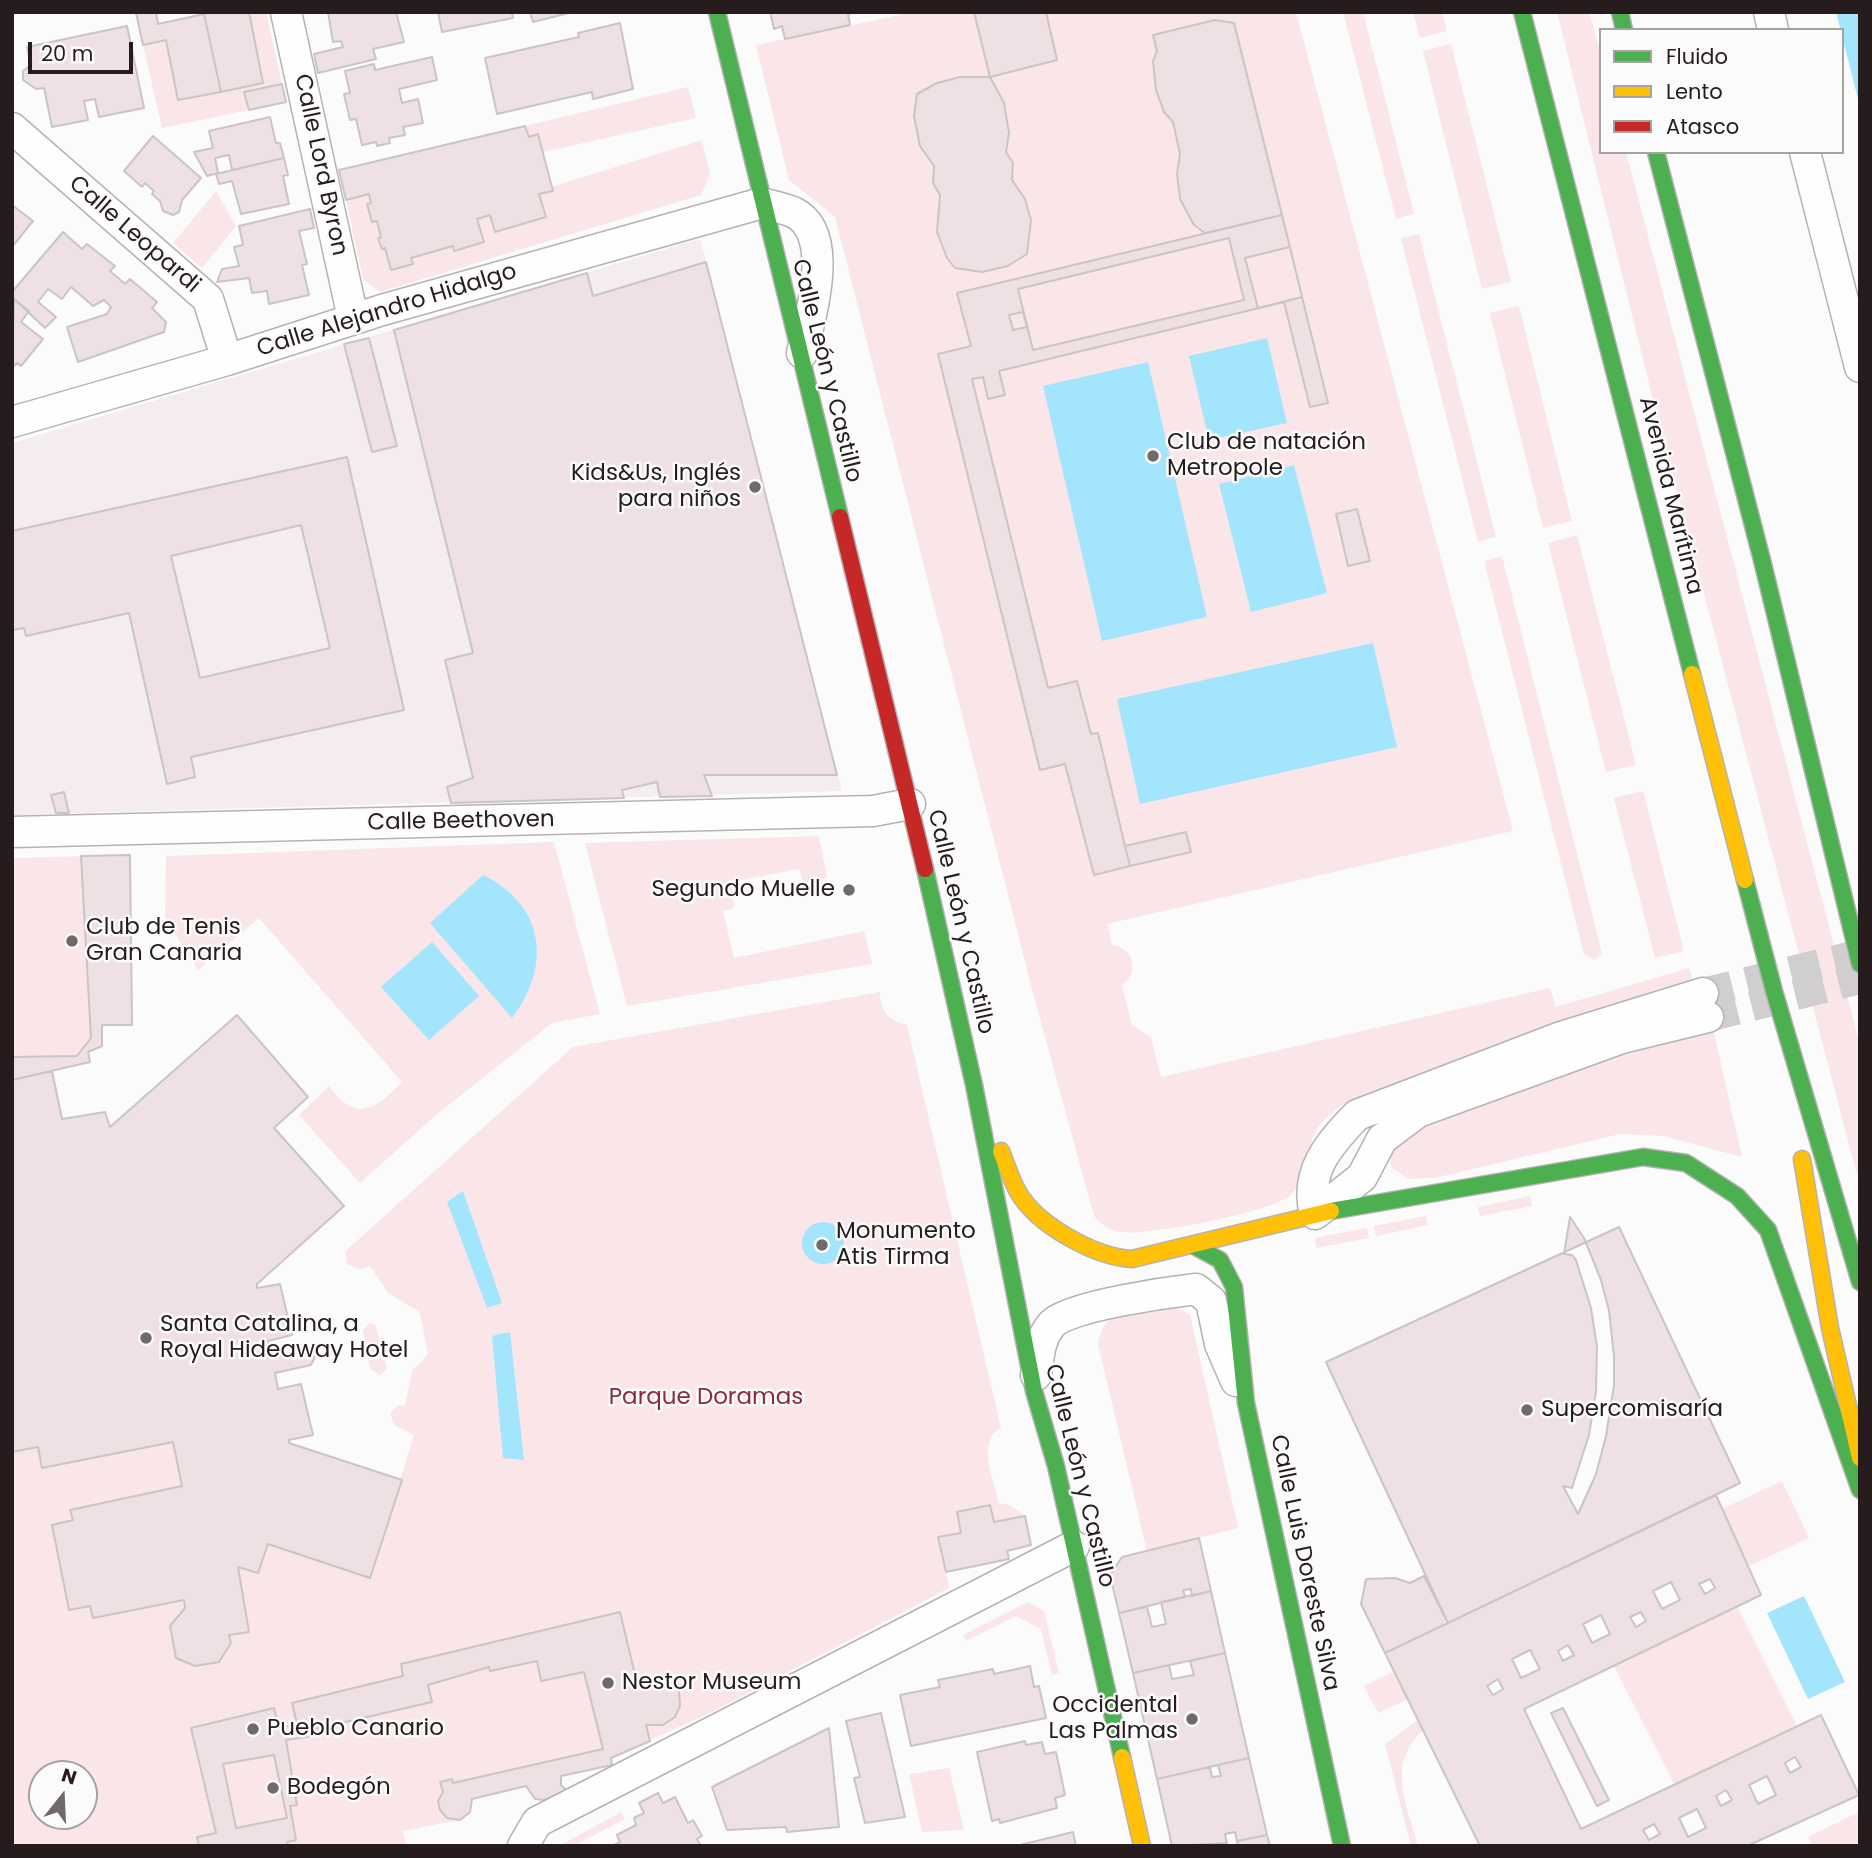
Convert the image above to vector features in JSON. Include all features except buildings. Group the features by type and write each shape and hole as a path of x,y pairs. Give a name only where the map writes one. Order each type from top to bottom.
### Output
{"main road":[{"name":"Calle León y Castillo","path":"717,12 910,804 974,1085 1034,1391 1074,1546 1142,1846"},
{"name":"Avenida Marítima","path":"1522,12 1774,991"},
{"path":"1657,154 1762,560 1860,964"},
{"path":"1774,991 1830,1328 1860,1458"},
{"path":"1774,991 1860,1282"},
{"path":"974,1085 1018,1192 1050,1226 1111,1258 1132,1259 1194,1246 1271,1223 1315,1214 1643,1157 1686,1163 1737,1196 1768,1230 1860,1490"},
{"name":"Calle Luis Doreste Silva","path":"1234,1287 1246,1255 1271,1223"},
{"name":"Calle Luis Doreste Silva","path":"1194,1246 1220,1260 1234,1287 1246,1403 1342,1846"}],"street":[{"name":"Calle Lord Byron","path":"286,12 353,318"},
{"name":"Calle Leopardi","path":"12,128 208,299 227,360"},
{"path":"1806,154 1860,368"},
{"name":"Calle Alejandro Hidalgo","path":"12,422 227,360 353,318 762,202"},
{"path":"762,202 795,213 810,229 819,256 801,361"},
{"name":"Calle Beethoven","path":"12,832 873,811 910,804"},
{"path":"1706,1005 1418,1112 1382,1139 1362,1177 1315,1214 1311,1197 1313,1173 1332,1141 1357,1115 1561,1037 1706,1005"},
{"path":"1034,1391 1041,1340 1055,1321 1108,1304 1196,1289 1211,1301 1220,1344 1246,1403"},
{"path":"523,1846 537,1822 1074,1546"}],"shaded area":[{"path":"700,239 842,791 12,815 12,443"}],"green space":[{"path":"249,12 266,12 282,84 245,92 249,110 162,128 143,45 166,40 178,100 262,83"},
{"path":"900,12 1296,12 1513,831 1107,924 1112,945 1125,951 1132,961 1131,974 1122,985 1132,1025 1151,1037 1161,1077 1550,988 1556,1007 1689,968 1694,984 1586,1014 1344,1104 1319,1126 1299,1184 1292,1194 1281,1201 1210,1221 1135,1232 1113,1230 1094,1216 1032,989 835,217 789,180 756,45 900,15"},
{"path":"1343,12 1363,12 1414,214 1396,219"},
{"path":"1413,12 1442,12 1447,31 1420,38"},
{"path":"1557,12 1589,12 1599,48 1599,154 1627,154 1860,1045 1860,1186 1653,400"},
{"path":"1451,44 1511,282 1482,289 1423,51"},
{"path":"688,87 696,118 543,152 538,134 529,137 525,126"},
{"path":"702,140 710,174 701,195 380,292 363,279 346,200 369,194 372,222 377,221 381,237 378,239 382,249 385,248 392,270 413,264 411,258 453,246 454,251 484,242 477,219 490,215 495,232 546,218 539,194 552,191 551,187"},
{"path":"216,191 236,226 202,268 173,243"},
{"path":"1419,234 1496,537 1478,542 1401,238"},
{"path":"1519,306 1572,521 1543,528 1490,313"},
{"path":"1577,535 1636,765 1606,772 1548,543"},
{"path":"1502,556 1601,949 1601,955 1594,960 1584,954 1484,561"},
{"path":"1643,791 1684,951 1655,958 1614,798"},
{"path":"819,836 827,878 803,882 799,869 731,882 734,908 723,911 734,958 864,931 872,964 627,1006 585,843"},
{"path":"554,842 600,1014 552,1023 436,1115 360,1183 299,1115 329,1086 339,1098 357,1109 375,1105 402,1082 259,918 198,970 165,918 166,856"},
{"name":"Club de Tenis Gran Canaria","path":"130,855 132,1025 102,1025 102,1046 89,1052 90,1062 12,1080 12,858"},
{"name":"Parque Doramas","path":"880,992 887,1014 895,1021 907,1025 1001,1428 989,1442 988,1452 999,1503 1009,1505 1025,1516 1031,1545 1008,1551 1009,1559 946,1572 949,1588 708,1714 612,1757 612,1765 561,1776 562,1785 568,1792 551,1799 535,1799 525,1786 473,1799 470,1812 460,1820 403,1831 406,1846 12,1846 12,1452 38,1447 42,1468 173,1442 182,1486 71,1510 69,1610 90,1606 94,1618 184,1600 185,1608 170,1626 176,1657 195,1666 219,1662 231,1643 229,1635 249,1631 238,1567 258,1573 268,1544 370,1578 414,1435 394,1425 390,1413 399,1405 405,1406 412,1371 428,1354 420,1312 388,1293 370,1266 360,1270 347,1264 345,1252 573,1047"},
{"path":"1712,1024 1742,1157 1664,1136 1620,1134 1435,1178 1409,1179 1391,1167 1390,1148 1403,1132 1603,1054"},
{"path":"1530,1196 1532,1206 1480,1216 1478,1207"},
{"path":"1426,1216 1428,1225 1376,1236 1374,1226"},
{"path":"1367,1228 1369,1238 1316,1248 1315,1238"},
{"path":"1175,1306 1190,1315 1238,1528 1147,1551 1098,1344 1102,1330 1116,1315 1138,1309"},
{"path":"369,1323 375,1324 387,1368 380,1375 370,1369 363,1331"},
{"path":"1782,1481 1809,1538 1749,1566 1722,1509"},
{"path":"1028,1602 1044,1611 1059,1673 1052,1675 1041,1629 1016,1616 966,1641 963,1635"},
{"path":"1737,1606 1797,1726 1674,1784 1614,1666"},
{"path":"1395,1671 1408,1699 1378,1713 1364,1686"},
{"path":"1418,1720 1423,1730 1412,1743 1402,1771 1405,1800 1418,1846 1411,1846 1385,1744"},
{"path":"949,1768 964,1830 922,1832 909,1774"},
{"path":"621,1812 625,1819 573,1846 559,1846"},
{"path":"1859,1812 1860,1846 1813,1846 1808,1837"}],"water":[{"path":"1836,12 1860,12 1860,107 1844,44 1844,28 1840,28"},
{"path":"1267,338 1287,423 1209,440 1189,356"},
{"path":"1148,362 1207,617 1102,641 1043,386"},
{"path":"1294,465 1327,593 1251,612 1219,484"},
{"path":"1373,643 1397,747 1140,804 1117,699"},
{"path":"483,875 504,888 519,903 530,920 536,938 537,958 533,978 525,998 512,1018 430,923"},
{"path":"432,942 479,996 429,1040 381,987"},
{"path":"463,1191 502,1303 487,1308 447,1202"},
{"path":"823,1222 838,1228 844,1243 838,1258 823,1264 808,1258 802,1243 808,1228"},
{"path":"510,1332 524,1460 503,1458 492,1336"},
{"path":"1804,1596 1845,1682 1808,1699 1767,1613"}],"tunnel":[{"path":"1703,993 1860,954"},
{"path":"1708,1017 1860,979"}],"traffic: fast":[{"path":"717,12 840,517"},
{"path":"1522,12 1692,674"},
{"path":"1620,12 1624,28"},
{"path":"1657,154 1762,560 1860,964"},
{"path":"925,869 974,1085 1034,1391 1056,1466 1122,1757"},
{"path":"1745,880 1774,991 1860,1282"},
{"path":"1331,1211 1643,1157 1686,1163 1737,1196 1768,1230 1860,1490"},
{"path":"1194,1246 1220,1260 1234,1287 1246,1403 1342,1846"}],"traffic: slow":[{"path":"1692,674 1745,880"},
{"path":"1001,1151 1018,1192 1039,1216 1085,1246 1117,1257 1132,1259 1331,1211"},
{"path":"1802,1159 1830,1328 1860,1458"},
{"path":"1122,1757 1142,1846"}],"traffic: jam":[{"path":"840,517 925,869"}],"place":[{"name":"Club de natación Metropole","path":"1153,456"},
{"name":"Kids&Us, Inglés para niños","path":"755,487"},
{"name":"Segundo Muelle","path":"849,890"},
{"name":"Club de Tenis Gran Canaria","path":"72,941"},
{"name":"Monumento Atis Tirma","path":"822,1245"},
{"name":"Santa Catalina, a Royal Hideaway Hotel","path":"146,1338"},
{"name":"Supercomisaría","path":"1527,1410"},
{"name":"Nestor Museum","path":"608,1683"},
{"name":"Occidental Las Palmas","path":"1192,1719"},
{"name":"Pueblo Canario","path":"253,1729"},
{"name":"Bodegón","path":"273,1788"}]}
